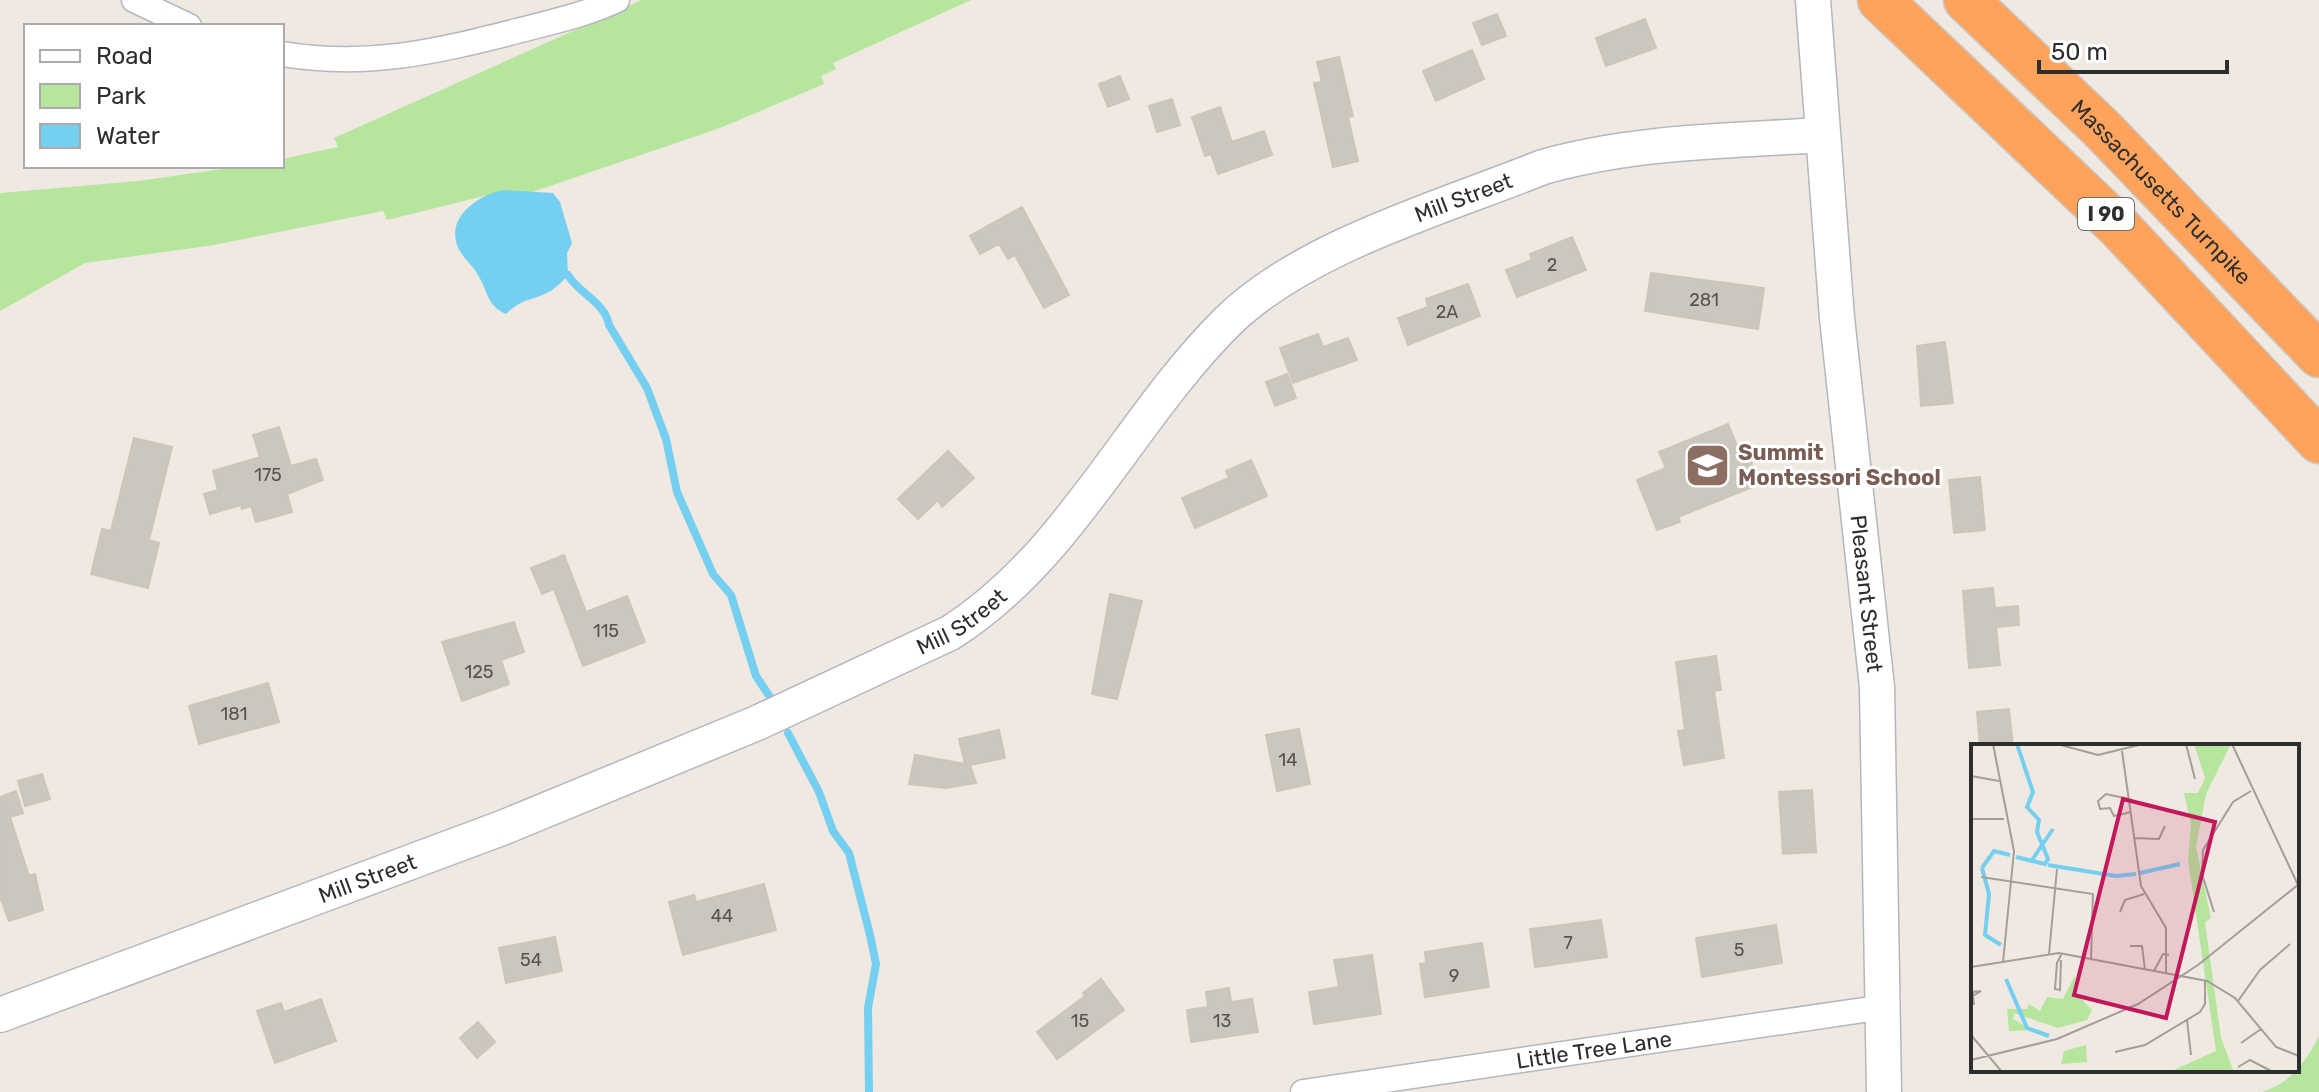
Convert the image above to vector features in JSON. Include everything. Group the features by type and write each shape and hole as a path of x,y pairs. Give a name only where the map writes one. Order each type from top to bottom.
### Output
{"highway":[{"name":"I 90","path":"1880,0 2119,227 2319,441"},
{"name":"Massachusetts Turnpike","path":"1966,0 2136,162 2319,355"}],"street":[{"path":"134,0 185,24"},
{"path":"284,54 348,62 425,54 576,15 617,0"},
{"name":"Pleasant Street","path":"1813,0 1840,357 1877,687 1884,1092"},
{"name":"Mill Street","path":"0,1015 530,816 746,728 950,633 977,616 1026,573 1229,321 1274,284 1323,255 1543,167 1579,157 1648,146 1822,135"},
{"name":"Little Tree Lane","path":"1303,1092 1884,1007"}],"green space":[{"path":"642,0 971,0 833,63 836,69 821,76 824,84 720,128 503,202 500,192 387,220 383,211 214,245 85,263 0,311 0,193 138,181 229,168 284,168 284,159 338,147 334,138"},
{"path":"2319,1036 2319,1092 2262,1092 2299,1072 2299,1066"}],"water":[{"path":"503,190 553,193 560,202 572,243 567,253 568,275 559,285 506,314 491,302 478,275 459,250 455,234 461,216 468,208 485,196"}],"building":[{"path":"1497,14 1506,36 1482,45 1473,23"},
{"path":"1645,19 1656,48 1606,66 1596,38"},
{"path":"1472,50 1484,79 1436,101 1423,71"},
{"path":"1339,57 1353,116 1348,117 1358,161 1333,167 1314,83 1322,82 1317,62"},
{"path":"1120,76 1129,99 1108,107 1099,84"},
{"path":"1172,99 1180,125 1157,132 1149,106"},
{"path":"1220,107 1232,142 1264,131 1272,155 1218,174 1211,154 1205,156 1192,117"},
{"path":"1022,207 1069,295 1044,308 1015,255 1008,259 999,244 980,254 970,236"},
{"path":"1572,237 1586,270 1517,297 1506,270 1532,260 1530,254"},
{"path":"1651,273 1764,288 1758,329 1645,311"},
{"path":"1468,284 1480,316 1408,345 1398,318 1428,307 1426,299"},
{"path":"1318,334 1323,347 1348,338 1357,360 1293,383 1280,348"},
{"path":"1945,342 1953,403 1921,406 1917,346"},
{"path":"1287,374 1296,398 1275,406 1266,382"},
{"path":"1728,424 1737,446 1745,443 1752,464 1747,467 1755,486 1678,517 1680,522 1657,530 1637,480 1666,468 1659,452"},
{"path":"279,427 291,466 316,459 323,480 287,494 292,512 256,522 251,506 242,509 241,505 210,514 204,494 218,490 213,471 260,457 253,435"},
{"path":"134,438 172,447 149,540 159,543 148,588 91,574 102,529 111,531"},
{"path":"948,451 974,478 942,507 938,500 918,519 898,499"},
{"path":"1251,460 1267,496 1195,528 1182,498 1229,478 1226,471"},
{"path":"1980,477 1985,530 1954,533 1949,480"},
{"path":"564,555 586,612 627,596 645,642 583,666 554,589 542,594 531,568"},
{"path":"1993,588 1995,608 2018,606 2019,625 1996,627 2000,665 1969,668 1963,591"},
{"path":"1110,594 1142,601 1117,699 1092,694"},
{"path":"514,622 524,652 501,660 509,684 462,701 442,642"},
{"path":"1716,656 1721,690 1714,691 1724,758 1684,765 1678,731 1685,730 1676,662"},
{"path":"268,683 279,722 199,744 189,706"},
{"path":"2009,709 2013,744 1980,744 1977,712"},
{"path":"1299,729 1310,784 1277,791 1266,735"},
{"path":"999,730 1005,758 970,765 976,783 946,788 909,784 915,755 965,764 959,739"},
{"path":"42,774 50,799 25,806 18,781"},
{"path":"1812,790 1816,852 1783,854 1779,792"},
{"path":"16,791 23,813 10,817 29,876 35,874 43,910 9,921 0,897 0,797"},
{"path":"764,884 776,930 683,955 669,902 694,895 696,902"},
{"path":"1601,920 1607,957 1535,967 1530,929"},
{"path":"1776,925 1782,963 1702,977 1696,938"},
{"path":"555,937 562,971 506,983 499,948"},
{"path":"1482,943 1489,987 1425,997 1420,964 1426,963 1425,952"},
{"path":"1372,955 1381,1014 1314,1024 1309,992 1339,987 1334,960"},
{"path":"1101,979 1124,1010 1057,1059 1037,1032 1085,996 1083,993"},
{"path":"1229,988 1231,1002 1252,999 1258,1032 1191,1042 1187,1010 1208,1007 1206,992"},
{"path":"321,999 336,1041 275,1063 257,1011 281,1003 284,1012"},
{"path":"478,1022 495,1042 477,1058 460,1038"}],"waterway":[{"path":"568,275 607,317 647,388 666,439 677,492 713,574 731,595 756,676 770,697"},
{"path":"788,733 819,792 833,831 849,853 870,935 876,964 868,1008 869,1092"}],"place":[{"name":"Summit Montessori School","path":"1707,465"}]}
